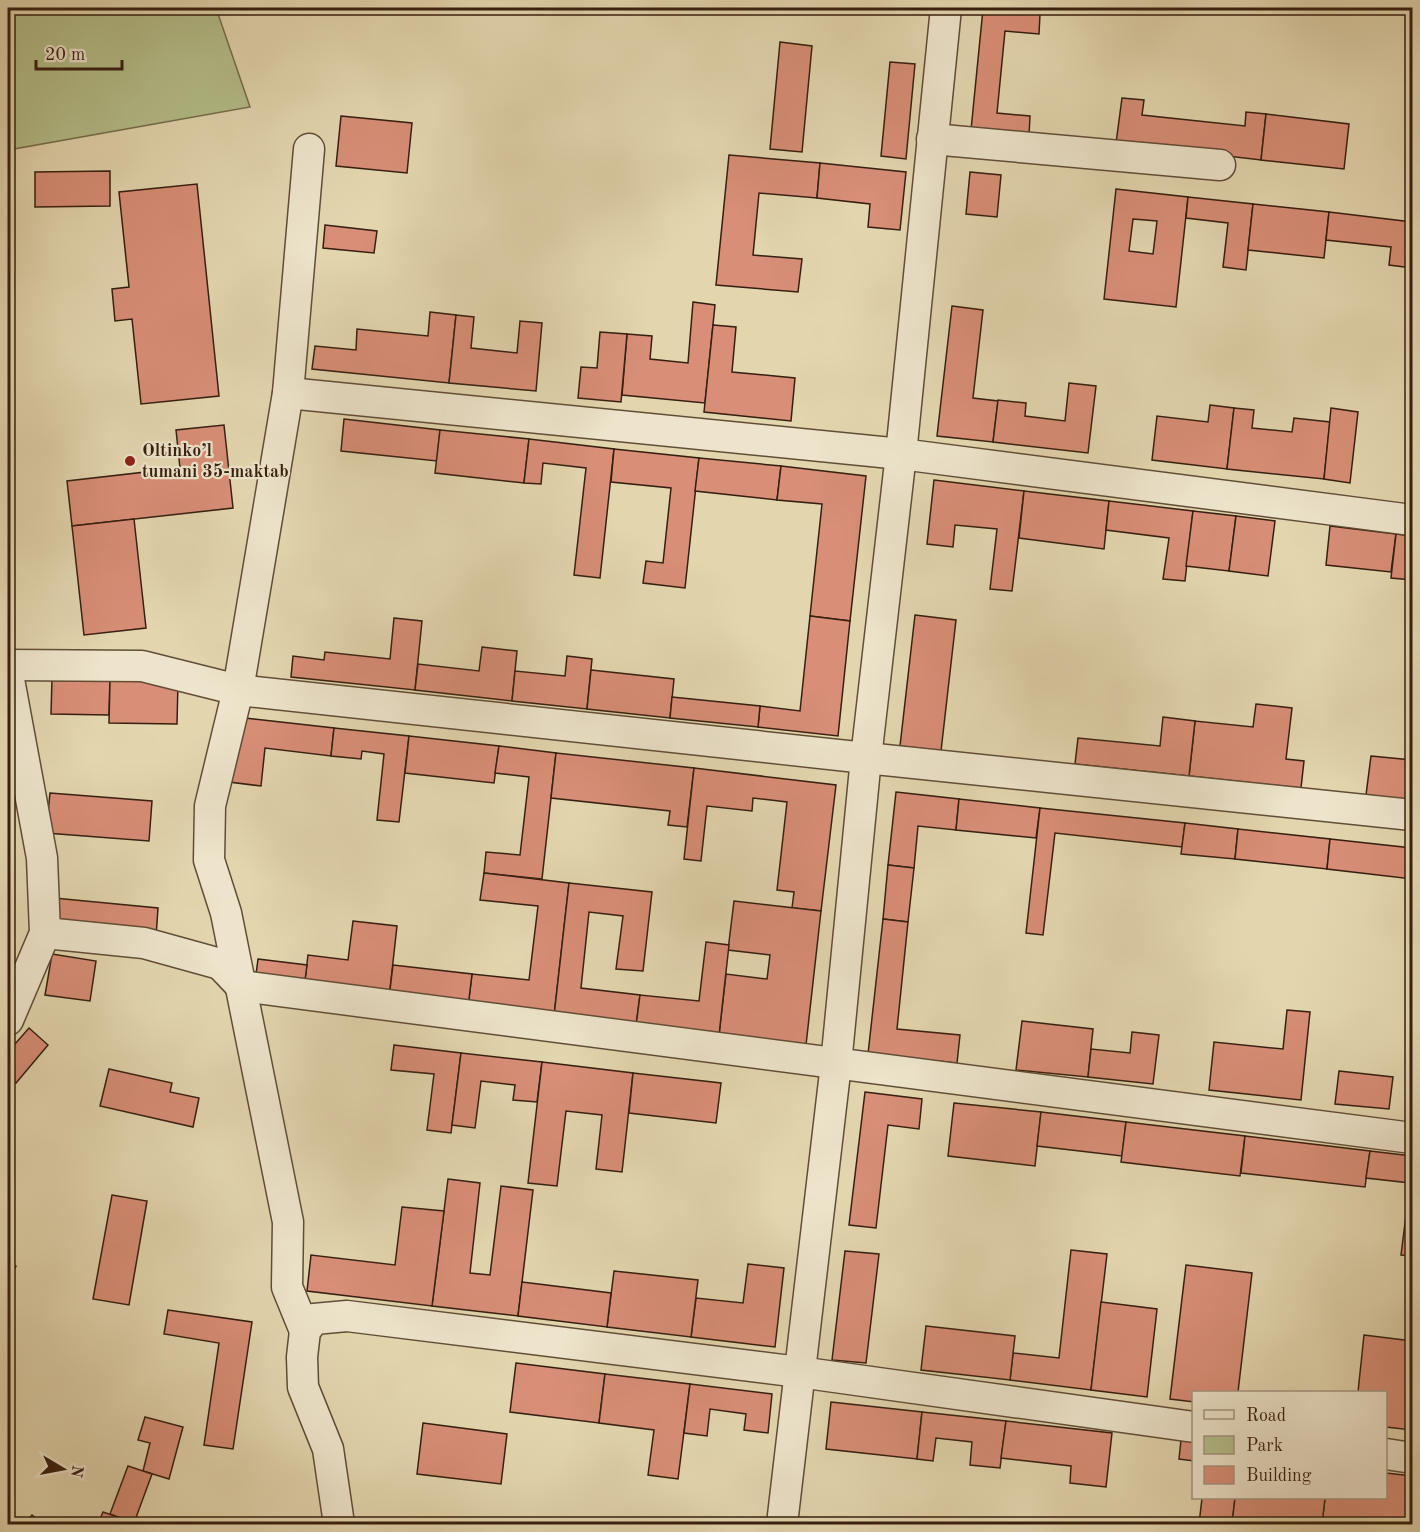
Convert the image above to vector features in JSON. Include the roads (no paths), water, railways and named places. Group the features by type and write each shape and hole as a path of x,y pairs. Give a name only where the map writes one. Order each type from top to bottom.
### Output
{"street":[{"path":"782,1524 836,1064 866,758 901,454 946,8"},
{"path":"932,140 1220,165"},
{"path":"309,149 288,393 238,690 210,806 209,860 226,913 288,1222 286,1287 305,1331 302,1357 303,1387 328,1449 339,1524"},
{"path":"288,393 901,454 1413,520"},
{"path":"8,665 142,666 238,690 1413,815"},
{"path":"8,674 42,858 45,933 8,1020"},
{"path":"45,933 144,943 220,964 241,986 1413,1138"},
{"path":"305,1331 314,1319 347,1316 799,1372 1192,1427"},
{"path":"1387,1454 1413,1458"}],"place":[{"name":"Oltinko’l tumani 35-maktab","path":"130,461"}]}
